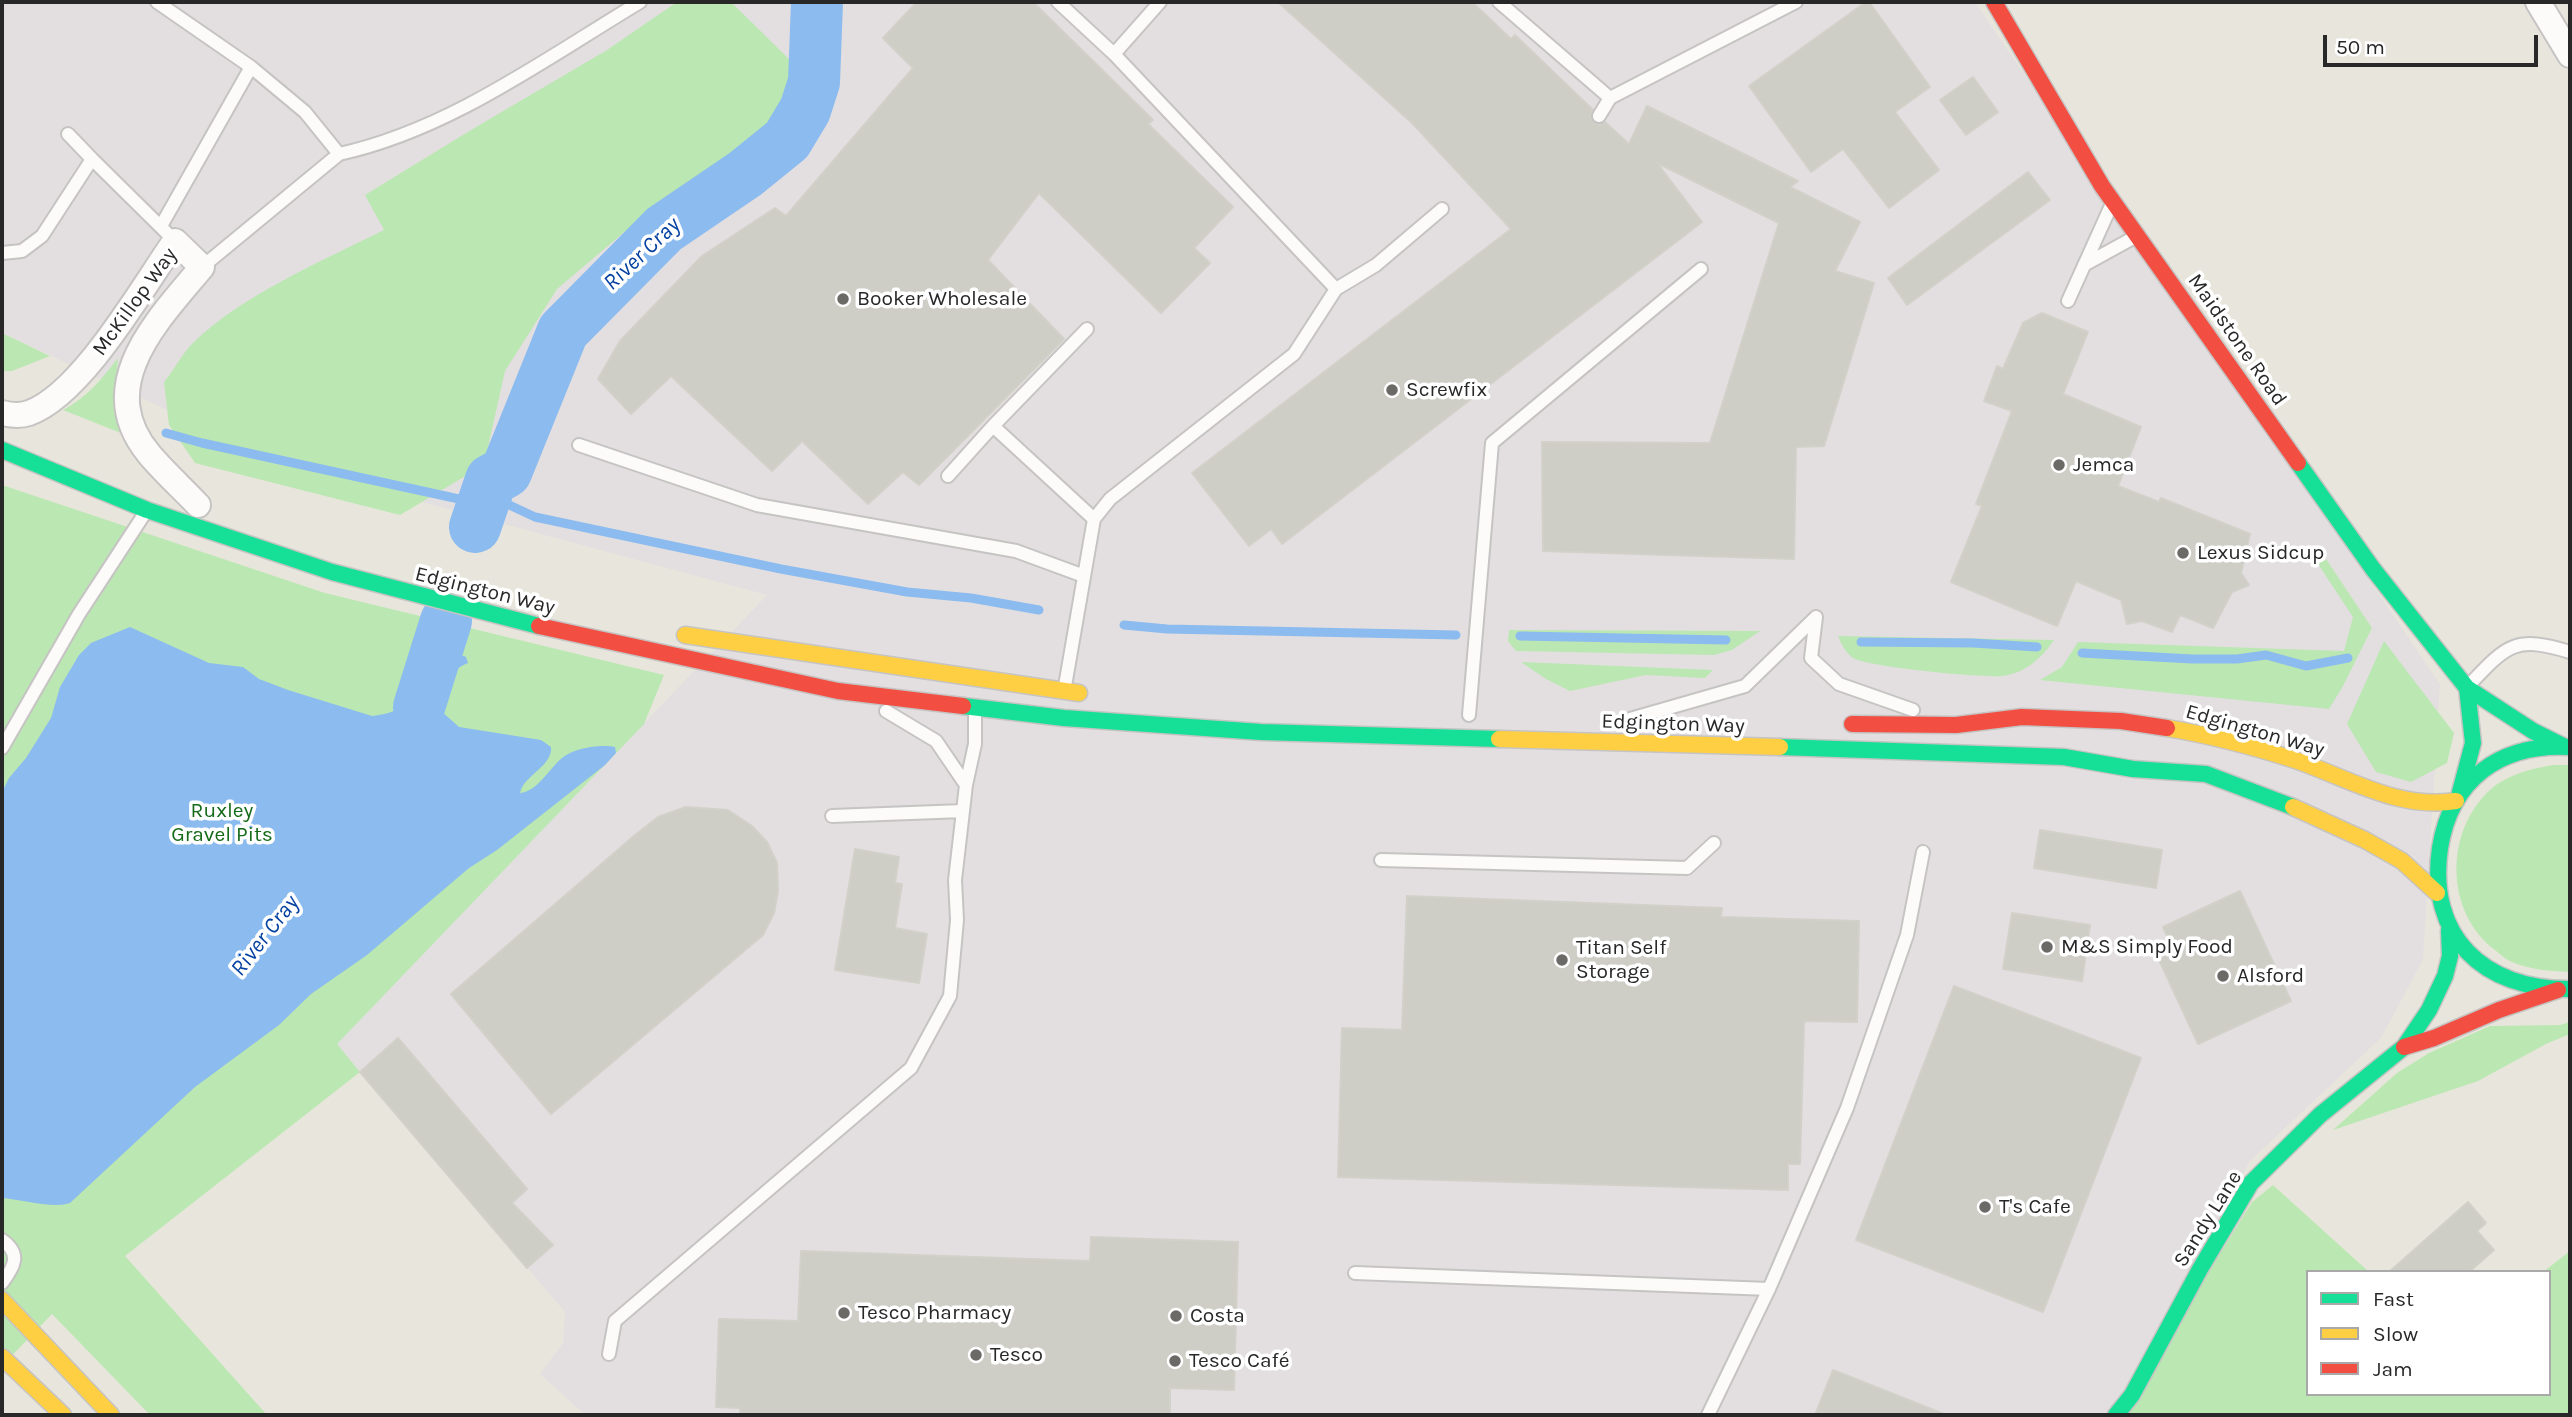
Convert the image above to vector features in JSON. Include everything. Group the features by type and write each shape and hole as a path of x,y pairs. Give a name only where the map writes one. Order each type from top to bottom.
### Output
{"main road":[{"name":"Maidstone Road","path":"1994,2 2113,202 2373,569 2467,688 2533,731 2568,747"},
{"name":"Edgington Way","path":"2,450 147,510 332,572 599,640 838,691 1015,712 1064,705 1091,694"},
{"path":"161,490 204,507"},
{"name":"Edgington Way","path":"975,707 973,697 676,643 670,633 1064,705 1127,709 1147,724 1261,732 1469,722 1554,742 1999,746"},
{"path":"2458,797 2473,743 2467,688"},
{"name":"Edgington Way","path":"2437,893 2402,861 2365,840 2305,811 2206,775 2133,769 1999,746 1875,737 1846,724 1956,725 2022,717 2121,721 2207,735 2294,760 2394,799 2437,804 2458,797"},
{"name":"Edgington Way","path":"1624,719 1683,720"},
{"path":"1996,721 1999,746"},
{"path":"2564,989 2534,988 2508,980 2465,950 2449,930 2437,893 2437,862 2450,809 2458,797 2487,768 2518,752 2544,747 2568,747"},
{"name":"Sandy Lane","path":"2116,1415 2132,1395 2200,1269 2251,1184 2320,1115 2404,1047 2443,984 2450,956 2449,930"},
{"name":"Sandy Lane","path":"2404,1047 2434,1038 2499,1010 2564,989"},
{"path":"2,1300 111,1415"},
{"path":"3,1359 63,1415"}],"street":[{"path":"2538,2 2570,55"},
{"name":"McKillop Way","path":"6,423 13,415 28,413 54,398 96,356 168,234 202,267 146,335 136,353 131,370 127,411 135,432 148,453 204,507"}],"lane":[{"path":"157,2 251,67 305,112 339,154"},
{"path":"202,267 339,154 400,136 478,100 640,2"},
{"path":"1058,2 1114,54 1336,289"},
{"path":"1114,54 1160,2"},
{"path":"1499,2 1610,98"},
{"path":"1599,116 1610,98 1797,2"},
{"path":"68,134 168,234 251,67"},
{"path":"2,253 22,251 42,236 92,159"},
{"path":"2068,301 2113,202"},
{"path":"1064,705 1094,519 1110,499 1294,354 1336,289 1376,265 1442,209"},
{"path":"2084,265 2137,236"},
{"path":"1469,722 1492,443 1701,270"},
{"path":"948,475 1087,329"},
{"path":"993,426 1094,519"},
{"path":"579,445 757,505 1016,551 1084,576"},
{"path":"2,748 79,614 147,510"},
{"path":"1624,719 1745,686 1816,617 1811,658 1839,684 1956,725"},
{"path":"2467,688 2496,657 2513,646 2541,643 2570,652"},
{"path":"838,691 894,714 936,741 966,785"},
{"path":"609,1354 615,1321 911,1068 950,996 957,919 955,880 966,785 975,744 975,707"},
{"path":"975,744 990,725 1015,712"},
{"path":"832,816 963,811"},
{"path":"1381,860 1688,868 1714,843"},
{"path":"1708,1415 1769,1289 1847,1108 1907,935 1923,852"},
{"path":"2,1240 16,1256 15,1267 2,1283"},
{"path":"1355,1273 1769,1289"}],"shaded area":[{"path":"2,2 1975,2 2440,684 2423,960 2381,1038 2250,1161 2113,1415 585,1415 540,1374 563,1343 565,1312 336,1044 767,595 285,465 2,333"}],"green space":[{"path":"677,2 731,2 799,69 787,114 755,148 668,195 557,289 505,371 484,465 400,515 195,463 169,425 164,382 193,343 212,326 258,295 384,230 365,195 607,50"},
{"path":"2,333 50,356 12,371 2,371"},
{"path":"118,358 117,397 126,435 63,410 93,387"},
{"name":"Ruxley Gravel Pits","path":"2,485 325,593 664,675 644,724 337,1044 360,1072 125,1256 267,1415 150,1415 52,1314 2,1366"},
{"path":"2326,559 2372,628 2329,709 2040,680 2062,667 2078,642 2344,651 2353,617 2318,564"},
{"path":"1509,630 1760,631 1732,650 1714,655 1516,651 1508,641"},
{"path":"1838,636 2054,640 2038,659 2026,668 2003,676 1991,676 1926,671 1863,661 1848,653"},
{"path":"2384,641 2454,733 2447,763 2411,782 2376,772 2347,724"},
{"path":"1521,662 1713,670 1705,678 1646,675 1570,691"},
{"path":"2554,765 2570,765 2570,972 2519,965 2495,950 2479,934 2467,915 2459,894 2456,872 2458,849 2464,828 2475,807 2490,790 2520,773"},
{"path":"2570,1022 2570,1034 2478,1081 2333,1130 2397,1073 2429,1053 2490,1026 2560,1025"},
{"path":"2273,1185 2367,1270 2306,1270 2306,1396 2551,1396 2551,1270 2546,1270 2570,1251 2570,1415 2120,1415 2252,1202"}],"water":[{"name":"Ruxley Gravel Pits","path":"130,627 209,663 243,667 259,679 372,716 402,707 415,693 420,674 412,646 420,646 430,637 455,643 468,663 455,670 447,681 440,710 459,727 541,740 551,747 547,760 526,781 520,793 532,788 562,758 573,752 609,746 615,747 616,753 605,765 497,850 469,868 367,955 311,994 279,1025 195,1087 70,1203 46,1204 2,1198 2,792 51,718 60,687 79,655 91,643"}],"building":[{"name":"Booker Wholesale","path":"917,2 1033,2 1153,120 1148,124 1233,207 1194,248 1210,263 1161,313 1039,193 988,260 1064,339 919,485 903,472 868,504 802,441 772,471 671,376 631,414 598,379 620,341 702,256 775,208 786,216 913,68 883,38"},
{"path":"1278,2 1472,2 1511,39 1515,35 1593,110 1590,116 1594,123 1599,125 1605,122 1629,144 1647,106 1798,181 1790,187 1860,222 1835,271 1874,283 1824,446 1796,447 1794,559 1543,551 1542,442 1710,443 1779,223 1657,163 1702,222 1282,544 1271,529 1249,546 1192,473 1511,229 1412,123"},
{"path":"1869,2 1930,87 1895,112 1939,170 1889,208 1843,149 1811,172 1749,86"},
{"path":"1973,77 1998,112 1966,135 1940,100"},
{"path":"2028,172 2050,200 1907,305 1888,278"},
{"path":"2042,313 2088,332 2063,394 2141,427 2118,486 2159,502 2161,498 2250,534 2241,573 2249,585 2232,592 2213,628 2180,615 2172,632 2142,621 2127,624 2121,600 2076,581 2057,626 1951,582 1982,506 1976,504 2012,411 1984,401 1997,366 2003,369 2023,323"},
{"path":"686,807 728,810 752,826 767,842 777,863 778,891 774,913 763,935 551,1114 451,994 635,835 658,817"},
{"path":"2040,830 2162,850 2156,888 2034,868"},
{"path":"855,849 899,857 895,883 902,884 895,928 927,934 919,983 835,970"},
{"name":"Alsford","path":"2240,891 2291,1001 2198,1044 2155,951 2171,944 2163,927"},
{"path":"1407,896 1722,908 1721,917 1859,921 1857,1022 1804,1021 1800,1164 1788,1164 1788,1190 1338,1177 1342,1028 1402,1030"},
{"name":"M&S Simply Food","path":"2012,913 2090,925 2082,981 2003,969"},
{"path":"1954,986 2141,1058 2043,1312 1856,1240"},
{"path":"398,1038 527,1189 512,1203 553,1245 527,1268 360,1072"},
{"path":"2468,1202 2486,1223 2477,1231 2494,1250 2471,1270 2391,1270"},
{"name":"Tesco","path":"1091,1237 1238,1242 1234,1390 1170,1388 1170,1415 740,1415 740,1408 716,1407 719,1319 798,1321 801,1251 1090,1261"},
{"path":"1833,1370 1944,1414 1944,1415 1815,1415"}],"waterway":[{"name":"River Cray","path":"475,527 491,480 506,472 563,331 664,229 745,174 787,140 805,110 814,82 817,2"},
{"path":"166,433 459,499 491,480 505,503 535,517 781,569 907,592 971,598 1039,610"},
{"name":"River Cray","path":"419,707 446,621"},
{"path":"1124,625 1167,629 1456,635"},
{"path":"1520,636 1726,640"},
{"path":"1861,642 1973,643 2037,647"},
{"path":"2082,653 2192,659 2237,659 2266,655 2306,666 2348,658"}],"traffic: fast":[{"path":"2,450 147,510 332,572 539,626"},
{"path":"2298,463 2373,569 2467,688 2533,731 2565,747"},
{"path":"2460,792 2473,743 2467,688"},
{"path":"963,706 1064,718 1261,732 1499,739"},
{"path":"1780,747 2064,757 2133,769 2206,774 2293,807"},
{"path":"2568,747 2543,748 2501,759 2467,785 2446,824 2440,848 2438,879 2443,907 2452,932 2468,952 2487,968 2511,980 2539,987 2570,989"},
{"path":"2116,1415 2132,1395 2200,1269 2251,1183 2320,1115 2404,1047 2429,1010 2445,976 2450,956 2449,930"}],"traffic: slow":[{"path":"685,635 1079,693"},
{"path":"2167,728 2277,754 2392,796 2434,803 2456,801"},
{"path":"1499,739 1780,747"},
{"path":"2293,807 2365,840 2402,861 2437,893"},
{"path":"2,1300 111,1415"},
{"path":"2,1357 63,1415"}],"traffic: jam":[{"path":"1994,2 2102,186 2298,463"},
{"path":"539,626 838,691 963,706"},
{"path":"1852,724 1956,725 2022,717 2121,721 2167,728"},
{"path":"2404,1047 2558,990"}],"place":[{"name":"Booker Wholesale","path":"843,299"},
{"name":"Screwfix","path":"1392,390"},
{"name":"Jemca","path":"2059,465"},
{"name":"Lexus Sidcup","path":"2183,553"},
{"name":"M&S Simply Food","path":"2047,947"},
{"name":"Titan Self Storage","path":"1562,960"},
{"name":"Alsford","path":"2223,976"},
{"name":"T's Cafe","path":"1985,1207"},
{"name":"Tesco Pharmacy","path":"844,1313"},
{"name":"Costa","path":"1176,1316"},
{"name":"Tesco","path":"976,1355"},
{"name":"Tesco Café","path":"1175,1361"}]}
